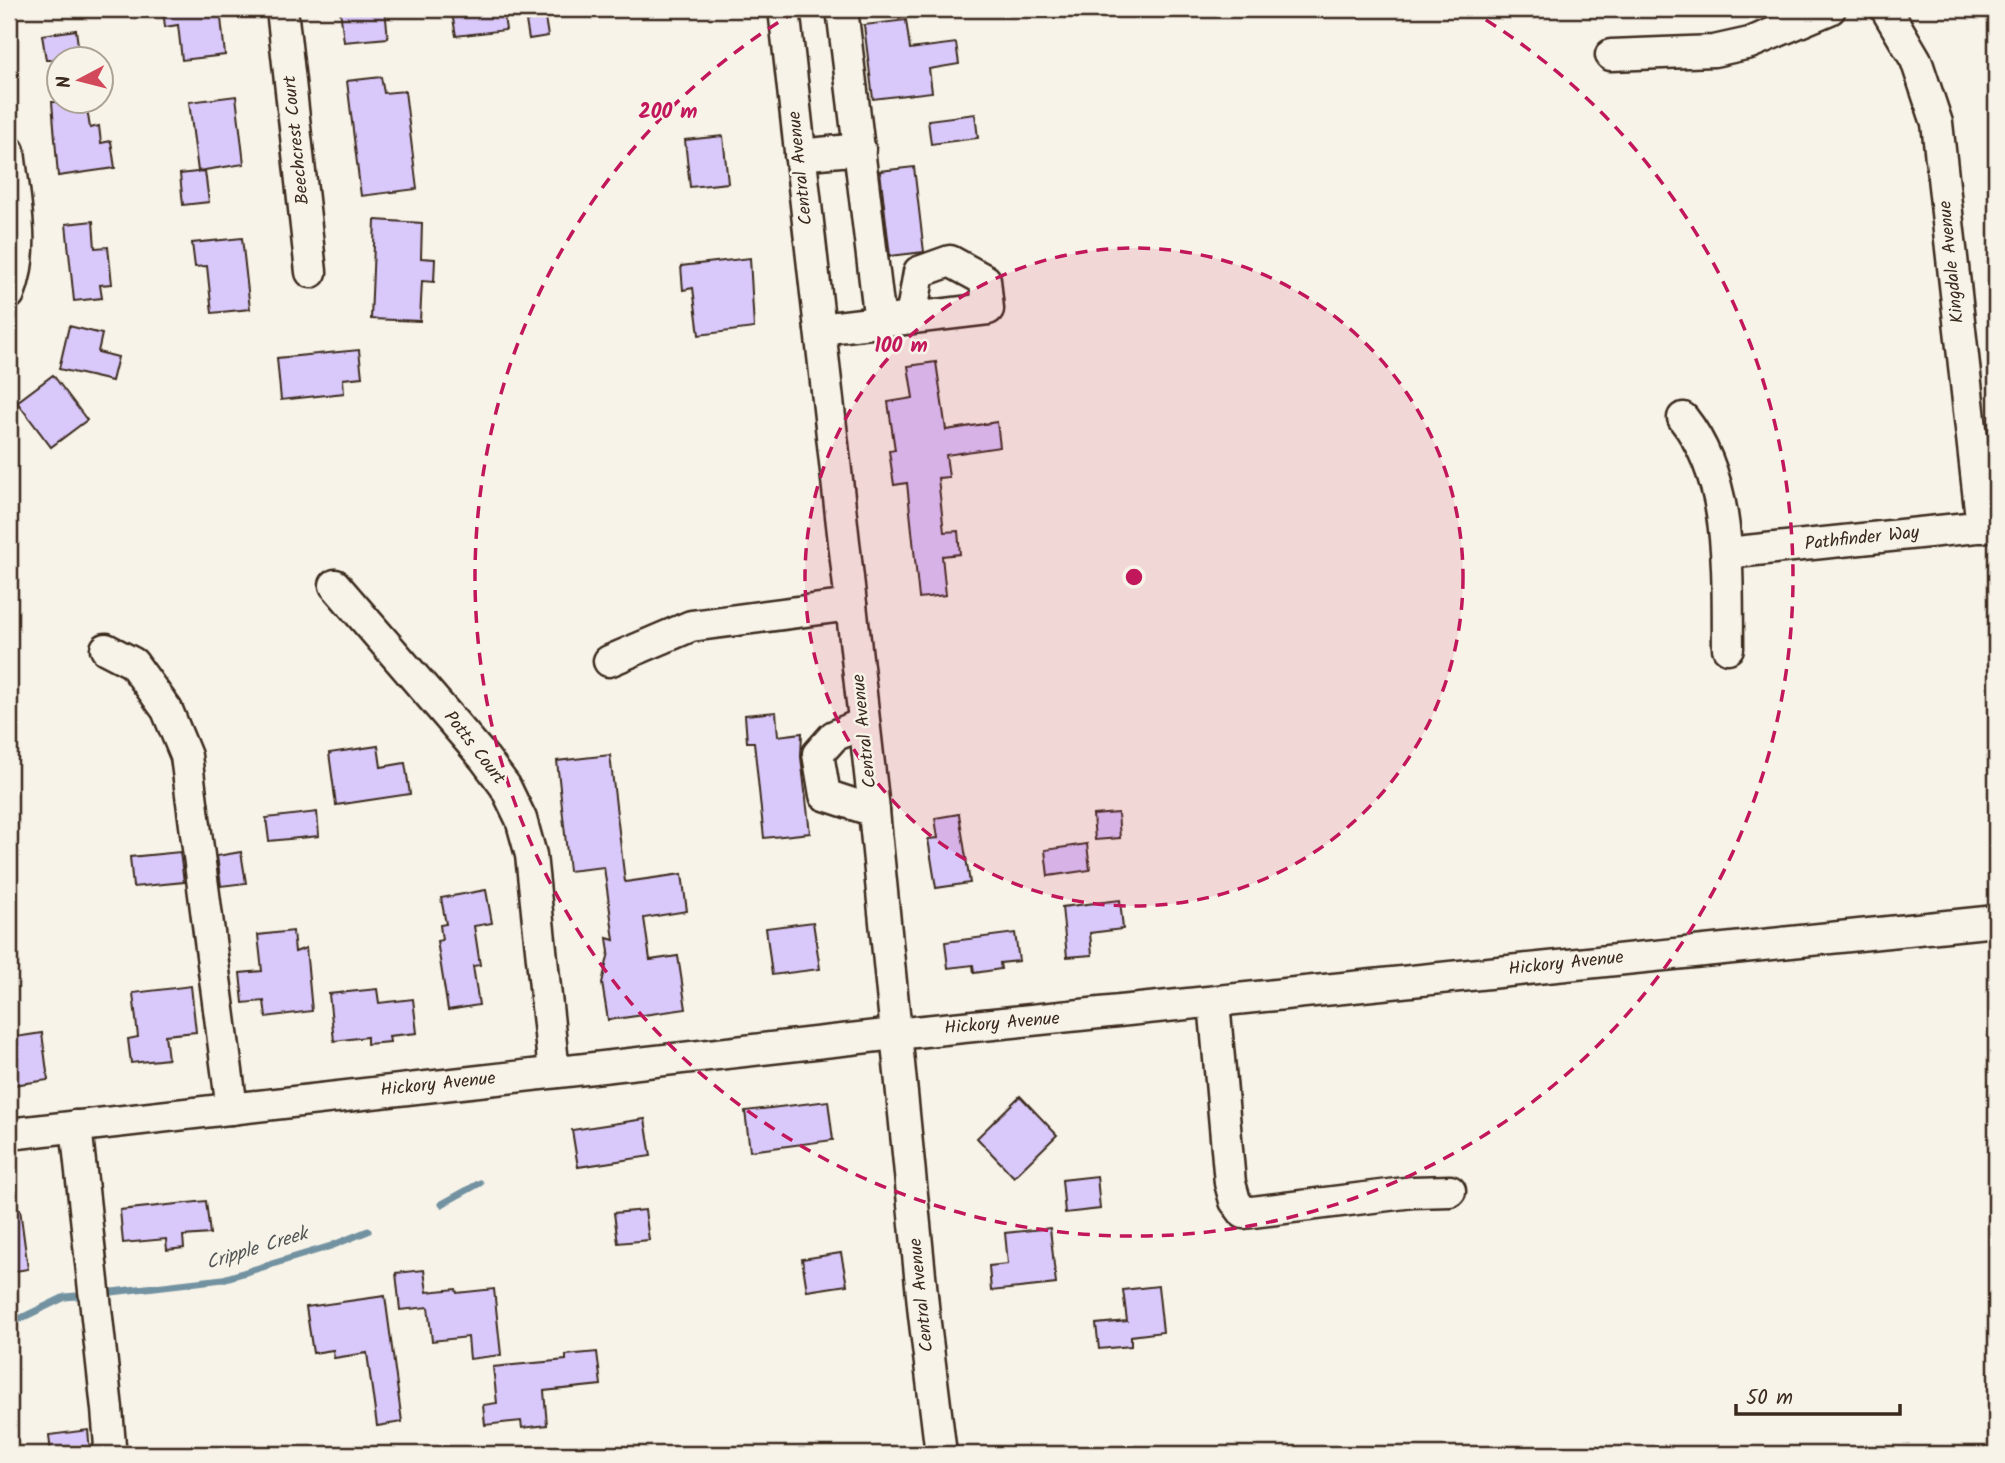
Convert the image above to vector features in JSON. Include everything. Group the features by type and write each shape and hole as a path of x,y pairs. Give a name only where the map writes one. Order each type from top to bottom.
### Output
{"street":[{"name":"Beechcrest Court","path":"282,9 311,272"},
{"name":"Central Avenue","path":"784,9 874,811 895,1034 941,1454"},
{"path":"842,9 880,322"},
{"path":"1611,55 1726,48 1750,43 1830,9"},
{"name":"Kingdale Avenue","path":"1886,9 1916,60 1937,123 1989,526"},
{"path":"800,155 860,149"},
{"path":"9,151 19,240 16,271 9,294"},
{"path":"820,329 911,318"},
{"path":"1682,418 1701,441 1714,472 1727,553 1728,648"},
{"name":"Pathfinder Way","path":"1727,553 1989,526"},
{"name":"Potts Court","path":"335,585 485,759 505,786 521,819 531,855 554,1072"},
{"path":"609,661 691,625 851,605"},
{"path":"106,649 133,663 167,710 186,756 232,1109"},
{"path":"864,723 834,736 818,754 825,795 874,811"},
{"name":"Hickory Avenue","path":"9,1134 895,1034 1996,921"},
{"path":"1214,1002 1230,1183 1235,1201 1244,1213 1413,1192 1450,1191"},
{"path":"76,1126 107,1409 110,1446 107,1454"}],"building":[{"path":"163,9 220,9 225,55 182,60 178,25 165,27"},
{"path":"340,9 385,9 388,38 344,42"},
{"path":"503,9 506,30 456,36 452,13"},
{"path":"545,18 548,36 529,39 526,21"},
{"path":"906,20 910,49 956,43 959,64 929,69 932,92 873,99 864,25"},
{"path":"76,30 78,46 46,46 46,60 42,35"},
{"path":"381,77 384,93 405,91 417,189 361,196 347,81"},
{"path":"236,96 244,164 198,171 189,102"},
{"path":"975,114 978,138 931,144 928,120"},
{"path":"53,116 88,116 90,128 99,126 101,143 111,141 115,168 58,176"},
{"path":"723,136 728,183 690,187 685,140"},
{"path":"914,167 924,252 890,256 880,171"},
{"path":"205,171 209,202 183,205 180,174"},
{"path":"375,220 422,223 421,258 435,259 434,282 422,281 420,321 371,319"},
{"path":"93,221 95,248 108,247 112,284 100,285 102,298 74,301 66,224"},
{"path":"242,238 250,309 212,313 207,266 195,267 192,243"},
{"path":"750,258 754,328 699,335 693,288 683,290 681,266"},
{"path":"69,326 102,334 98,352 118,357 112,381 59,369"},
{"path":"359,350 362,377 343,379 344,393 281,400 277,358"},
{"path":"936,362 946,430 997,422 1000,447 946,455 949,477 938,478 944,532 958,531 960,554 942,556 946,595 919,598 907,483 894,485 889,451 895,450 888,402 913,398 908,366"},
{"path":"53,375 87,420 51,447 17,402"},
{"path":"776,712 778,736 802,733 801,757 810,833 764,838 754,742 747,742 745,715"},
{"path":"378,746 381,767 405,763 410,794 336,805 329,753"},
{"path":"610,755 625,882 682,874 687,911 644,918 650,960 678,956 686,1009 608,1020 602,983 609,952 607,938 614,940 604,867 569,871 557,761"},
{"path":"317,812 319,836 269,841 266,818"},
{"path":"1118,813 1120,838 1095,840 1093,815"},
{"path":"959,814 970,883 936,888 928,839 938,838 935,818"},
{"path":"1087,844 1090,870 1048,876 1045,850"},
{"path":"180,852 184,882 133,887 130,857"},
{"path":"241,852 246,883 221,886 217,856"},
{"path":"486,890 492,923 474,926 480,965 473,966 479,1005 448,1010 437,941 442,940 440,925 446,924 441,898"},
{"path":"1120,900 1123,929 1090,933 1092,955 1067,957 1062,907"},
{"path":"813,922 820,969 772,975 766,928"},
{"path":"293,931 295,952 306,948 312,1011 266,1017 264,1001 243,1003 240,973 262,971 258,935"},
{"path":"1015,933 1019,961 1000,963 1001,969 974,973 973,965 948,968 945,942"},
{"path":"191,986 196,1032 165,1035 168,1059 131,1063 128,1039 138,1037 133,993"},
{"path":"377,989 379,1003 413,999 417,1033 389,1036 390,1042 367,1044 367,1037 334,1041 329,994"},
{"path":"42,1033 48,1080 13,1085 9,1074 9,1038"},
{"path":"1020,1096 1057,1135 1014,1177 977,1138"},
{"path":"828,1101 833,1140 750,1151 745,1111"},
{"path":"645,1119 651,1156 578,1167 572,1130"},
{"path":"1097,1176 1100,1209 1065,1213 1062,1180"},
{"path":"206,1201 210,1234 183,1236 184,1248 167,1250 166,1239 123,1243 120,1210"},
{"path":"20,1209 28,1269 9,1272 9,1210"},
{"path":"645,1210 649,1240 618,1243 614,1213"},
{"path":"1050,1228 1056,1284 991,1291 989,1266 1008,1264 1005,1233"},
{"path":"841,1253 847,1285 807,1291 802,1259"},
{"path":"424,1270 427,1292 456,1289 457,1293 494,1289 501,1355 470,1359 468,1337 432,1341 428,1307 400,1310 396,1273"},
{"path":"1158,1286 1163,1332 1131,1336 1131,1346 1099,1349 1096,1324 1127,1321 1123,1290"},
{"path":"385,1296 402,1422 377,1426 367,1353 334,1358 333,1350 313,1353 306,1307"},
{"path":"597,1352 601,1385 544,1391 547,1425 522,1428 521,1421 485,1425 483,1405 497,1403 493,1367 566,1360 566,1355"},
{"path":"88,1430 90,1451 51,1454 49,1435"}],"waterway":[{"name":"Cripple Creek","path":"442,1204 480,1183"},
{"name":"Cripple Creek","path":"112,1292 223,1279 331,1246 368,1231"},
{"name":"Cripple Creek","path":"9,1324 65,1297 76,1296"}]}
